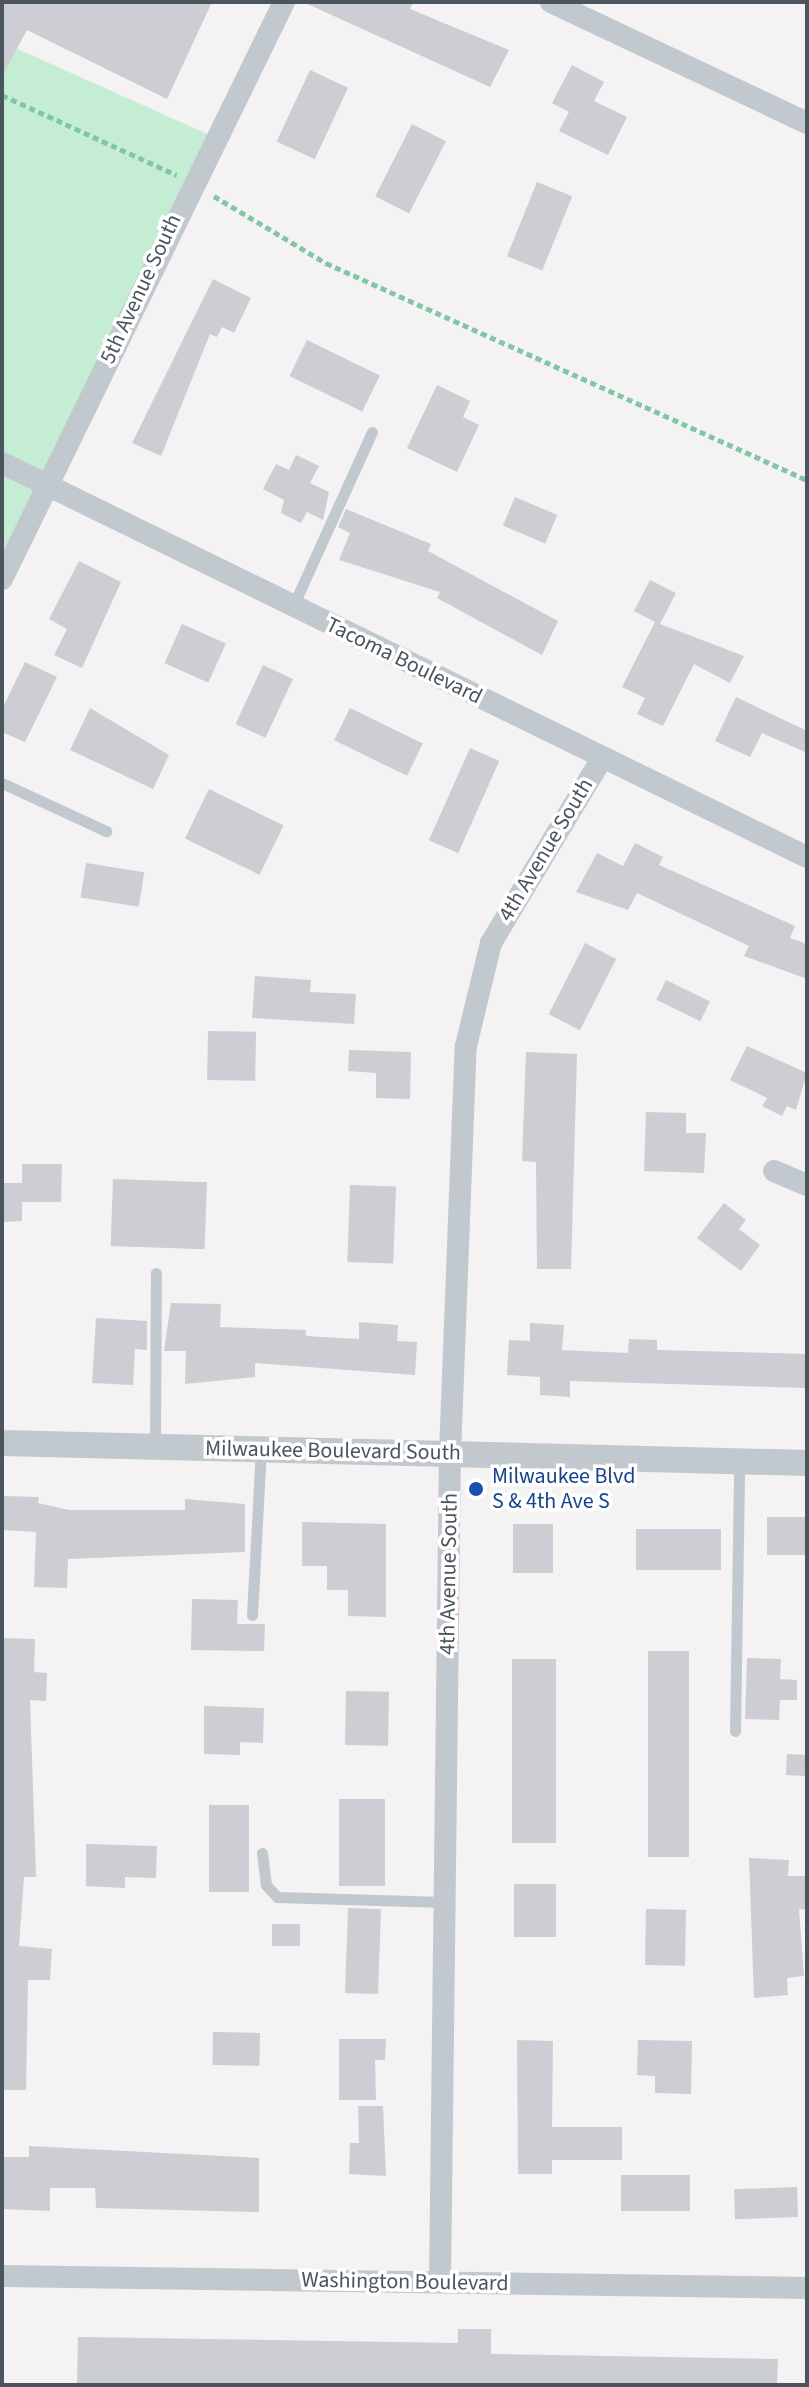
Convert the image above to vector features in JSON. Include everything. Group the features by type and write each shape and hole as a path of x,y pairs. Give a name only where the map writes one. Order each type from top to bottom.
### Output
{"street":[{"name":"5th Avenue South","path":"2,579 191,182 284,2"},
{"path":"551,2 807,123"},
{"name":"Tacoma Boulevard","path":"2,463 807,857"},
{"name":"4th Avenue South","path":"440,2282 450,1454 461,1099 474,992 513,899 602,758"},
{"path":"774,1171 807,1185"},
{"name":"Milwaukee Boulevard South","path":"2,1443 807,1463"},
{"name":"Washington Boulevard","path":"2,2276 807,2288"}],"lane":[{"path":"293,606 372,432"},
{"path":"2,783 106,831"},
{"path":"155,1447 156,1273"},
{"path":"252,1615 261,1449"},
{"path":"735,1731 739,1462"},
{"path":"262,1853 266,1885 277,1897 444,1902"}],"path":[{"path":"2,95 191,182 326,263 807,480"}],"green space":[{"path":"2,42 214,137 2,562"}],"building":[{"path":"2,2 212,2 167,99 27,30 2,76"},
{"path":"303,2 413,2 410,9 509,50 490,87"},
{"path":"572,65 604,82 594,101 627,117 608,155 559,131 569,112 552,103"},
{"path":"310,70 348,88 315,159 277,142"},
{"path":"412,124 446,141 409,213 375,196"},
{"path":"537,182 572,196 542,270 507,256"},
{"path":"213,279 251,298 234,333 222,327 217,337 210,334 161,456 132,443"},
{"path":"307,340 380,376 362,411 289,376"},
{"path":"437,385 470,401 463,417 479,425 457,472 407,448"},
{"path":"296,455 319,466 310,483 329,492 323,520 307,512 301,523 281,513 284,500 263,489 276,464 289,470"},
{"path":"515,497 557,515 545,544 503,526"},
{"path":"346,509 431,544 428,551 558,621 542,655 437,598 440,592 339,560 350,533 338,527"},
{"path":"79,561 121,582 82,668 54,655 67,629 49,619"},
{"path":"650,580 676,593 660,624 744,656 730,683 694,664 663,726 637,714 645,698 622,687 655,622 634,611"},
{"path":"182,624 226,644 208,683 165,663"},
{"path":"25,662 57,677 25,742 2,732 2,709"},
{"path":"263,665 293,679 265,738 236,724"},
{"path":"736,697 807,731 807,753 762,733 750,757 715,741"},
{"path":"90,708 169,755 153,789 70,750"},
{"path":"350,708 423,744 407,776 334,740"},
{"path":"470,748 499,761 458,853 429,840"},
{"path":"209,789 284,825 259,875 185,838"},
{"path":"635,843 663,857 659,865 795,926 790,938 807,944 807,979 744,956 749,946 637,893 628,910 576,892 597,853 623,866"},
{"path":"86,863 144,872 139,907 81,898"},
{"path":"585,943 616,959 580,1030 549,1014"},
{"path":"255,976 311,980 310,992 356,994 354,1024 252,1018"},
{"path":"666,980 710,1001 700,1021 656,1000"},
{"path":"208,1031 256,1032 255,1081 207,1080"},
{"path":"747,1046 807,1073 796,1110 787,1106 782,1116 762,1106 767,1098 730,1080"},
{"path":"349,1050 411,1052 410,1099 376,1098 376,1073 348,1071"},
{"path":"526,1052 577,1054 571,1269 537,1269 536,1162 522,1161"},
{"path":"646,1112 686,1113 686,1133 706,1133 704,1173 644,1171"},
{"path":"22,1164 62,1164 61,1202 22,1202 22,1221 2,1222 2,1183 22,1183"},
{"path":"113,1179 207,1182 205,1249 111,1246"},
{"path":"350,1185 396,1187 393,1264 347,1262"},
{"path":"724,1203 746,1220 739,1229 760,1245 741,1271 697,1238"},
{"path":"171,1303 221,1304 220,1327 306,1330 306,1336 359,1339 359,1322 398,1325 397,1341 417,1342 415,1375 255,1363 255,1377 185,1384 186,1351 164,1351"},
{"path":"96,1318 147,1321 147,1350 135,1349 133,1385 92,1383"},
{"path":"530,1323 564,1325 562,1350 628,1353 629,1339 657,1340 657,1350 807,1354 807,1388 570,1381 570,1397 540,1395 540,1377 507,1375 509,1340 530,1341"},
{"path":"2,1496 39,1497 38,1503 69,1510 185,1510 185,1499 245,1504 245,1552 68,1559 67,1588 34,1587 36,1532 2,1530"},
{"path":"767,1517 807,1517 807,1555 767,1555"},
{"path":"302,1522 386,1524 386,1617 348,1616 348,1590 327,1590 327,1566 302,1566"},
{"path":"513,1524 553,1524 553,1573 513,1573"},
{"path":"636,1529 721,1529 721,1570 636,1570"},
{"path":"192,1599 238,1600 237,1624 265,1624 264,1651 191,1650"},
{"path":"2,1638 35,1639 34,1672 47,1673 46,1701 30,1700 36,1877 24,1877 19,1946 52,1949 50,1980 28,1980 26,2090 2,2090"},
{"path":"648,1651 689,1651 689,1857 648,1857"},
{"path":"747,1658 781,1659 780,1679 797,1680 797,1700 780,1700 779,1720 745,1719"},
{"path":"512,1659 556,1659 556,1843 512,1843"},
{"path":"346,1691 389,1692 388,1746 345,1745"},
{"path":"204,1706 264,1708 263,1743 240,1742 240,1755 204,1754"},
{"path":"787,1754 807,1755 806,1776 786,1775"},
{"path":"339,1799 385,1799 385,1886 339,1886"},
{"path":"209,1805 249,1805 249,1892 209,1892"},
{"path":"86,1844 157,1846 156,1878 125,1877 125,1888 86,1886"},
{"path":"749,1858 789,1860 788,1876 807,1876 807,1910 799,1909 804,1976 787,1978 788,1995 754,1998"},
{"path":"514,1884 556,1884 556,1937 514,1937"},
{"path":"348,1908 381,1909 378,1994 345,1993"},
{"path":"646,1909 686,1910 685,1966 645,1965"},
{"path":"272,1924 300,1924 300,1946 272,1946"},
{"path":"213,2032 260,2033 259,2066 212,2065"},
{"path":"339,2039 386,2039 385,2060 375,2060 376,2100 339,2100"},
{"path":"517,2040 553,2041 552,2127 622,2127 622,2160 552,2160 552,2174 518,2174"},
{"path":"638,2040 692,2041 691,2094 655,2093 655,2076 637,2075"},
{"path":"358,2106 383,2106 386,2176 349,2174 350,2143 359,2143"},
{"path":"29,2146 259,2158 259,2212 96,2208 95,2188 50,2188 50,2211 2,2209 2,2157 29,2157"},
{"path":"621,2175 690,2175 690,2211 621,2211"},
{"path":"797,2187 798,2217 735,2219 734,2189"},
{"path":"458,2329 491,2329 491,2354 778,2359 777,2385 77,2385 78,2337 458,2343"}],"place":[{"name":"Milwaukee Blvd S & 4th Ave S","path":"476,1489"}]}
